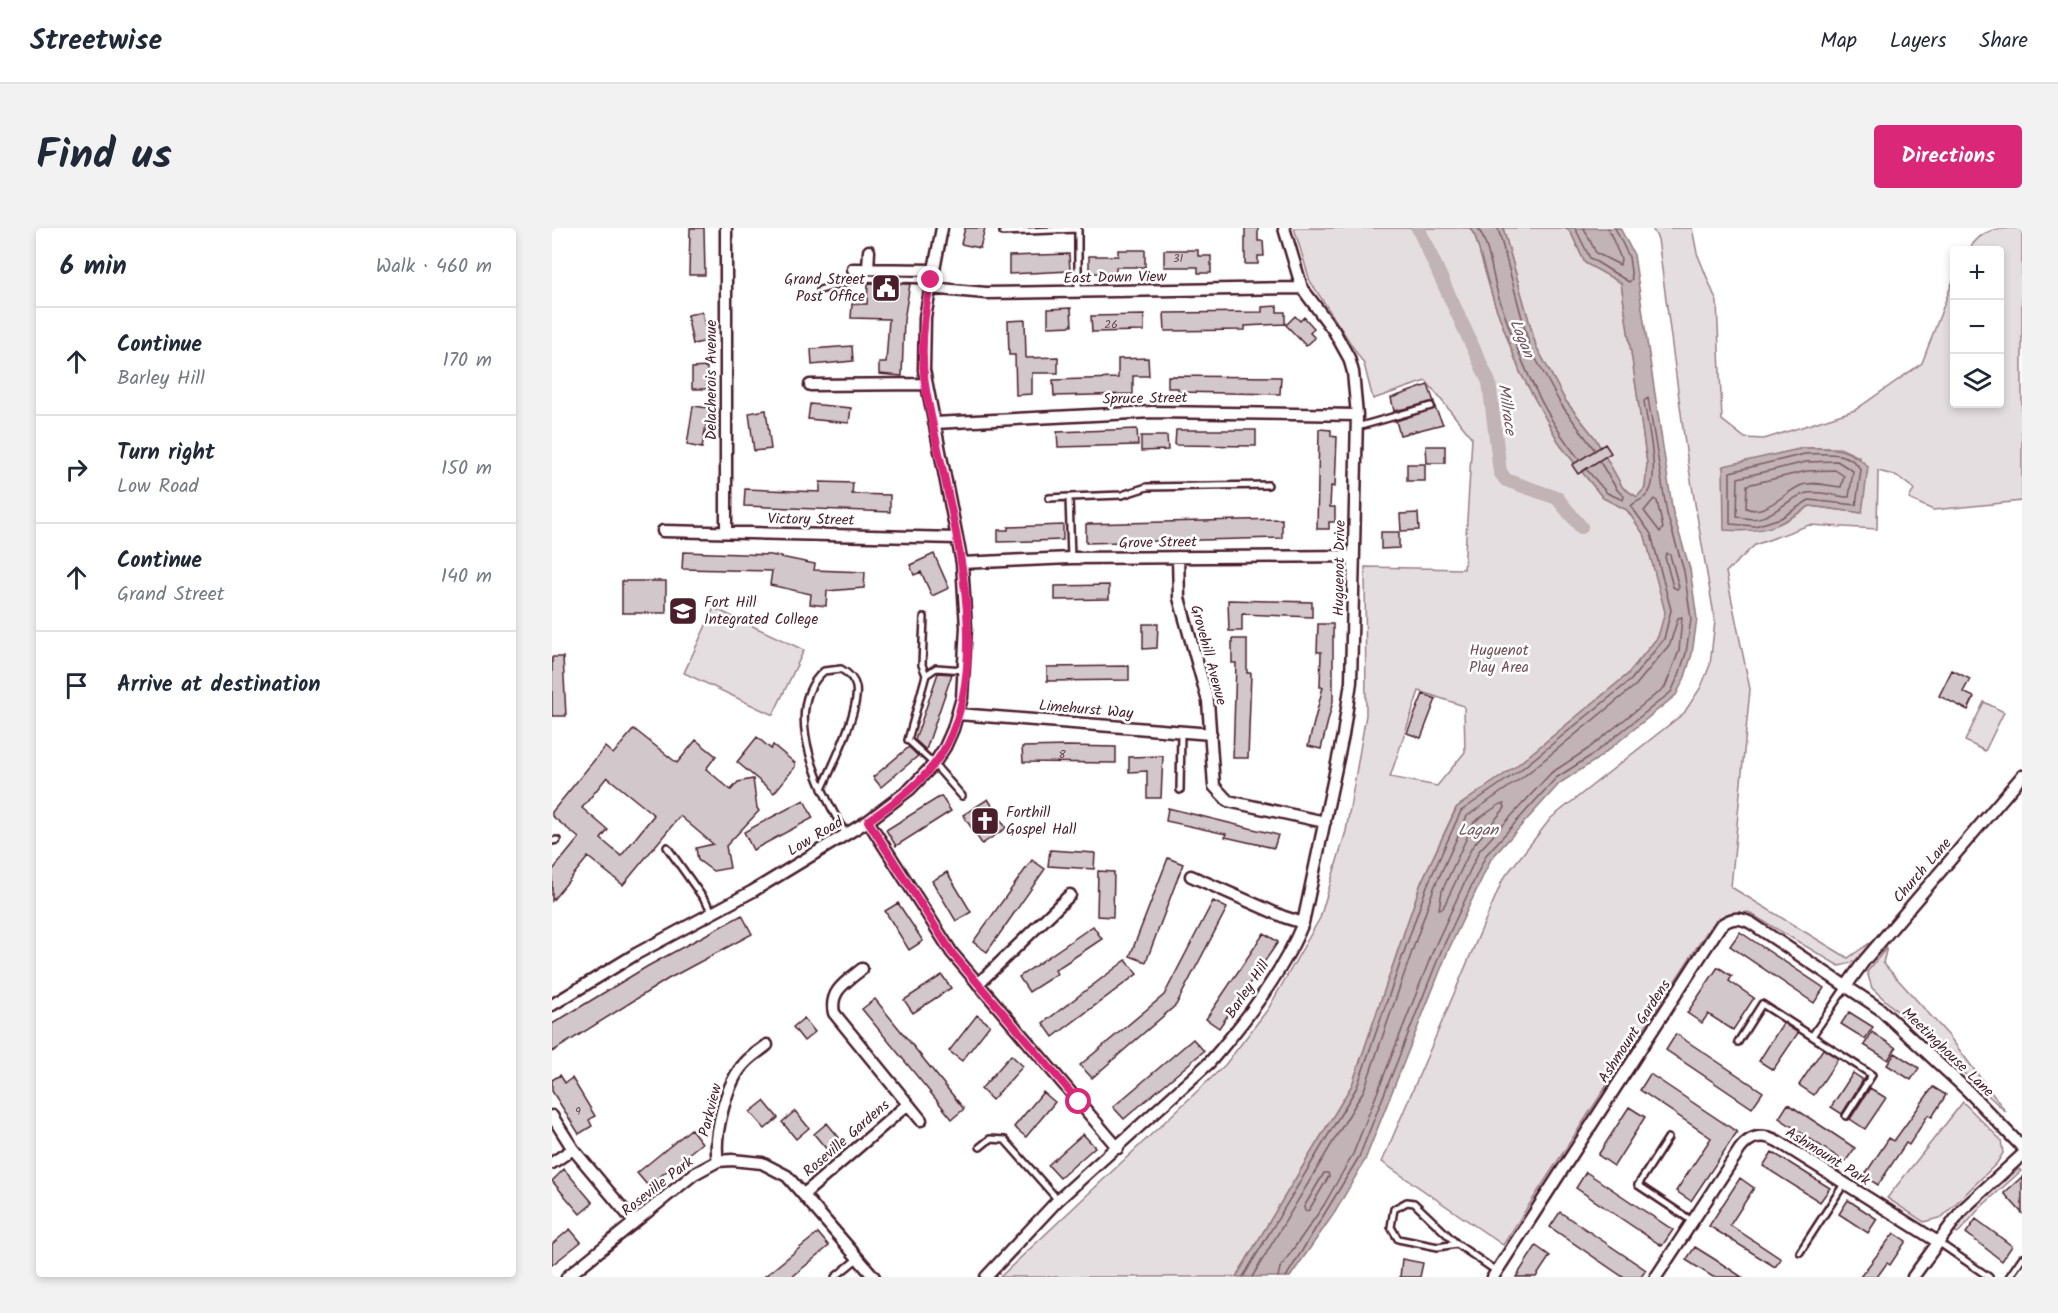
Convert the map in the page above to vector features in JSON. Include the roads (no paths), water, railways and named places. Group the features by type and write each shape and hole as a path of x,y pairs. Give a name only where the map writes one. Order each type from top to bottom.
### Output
{"street":[{"name":"Delacherois Avenue","path":"726,228 726,532"},
{"name":"Low Road","path":"552,1005 636,954 713,912 868,821 910,789 934,764 945,747 958,714 965,670 966,613 962,563 925,384 923,347 931,279 942,228"},
{"name":"Huguenot Drive","path":"1284,228 1302,288 1334,331 1349,358 1353,372 1357,421 1351,682 1325,822 1303,922"},
{"path":"867,269 869,251"},
{"name":"East Down View","path":"853,269 931,279 986,292 1302,288"},
{"path":"810,385 925,384"},
{"name":"Spruce Street","path":"934,423 1153,412 1357,421"},
{"name":"Victory Street","path":"663,531 957,538"},
{"name":"Grove Street","path":"962,563 1071,558 1354,556"},
{"name":"Grovehill Avenue","path":"1178,557 1179,598 1208,701 1212,777 1220,795 1228,801 1325,822"},
{"name":"Limehurst Way","path":"958,714 1211,734"},
{"name":"Church Lane","path":"1847,985 1864,961 2022,776"},
{"path":"868,821 952,953 1118,1148"},
{"path":"1191,876 1284,917 1303,922"},
{"path":"978,984 1070,895"},
{"name":"Ashmount Gardens","path":"1495,1274 1725,921 1736,918 1751,923 1847,985"},
{"name":"Barley Hill","path":"1058,1200 1118,1148 1209,1063 1231,1039 1293,945 1303,922"},
{"name":"Roseville Gardens","path":"862,969 835,992 832,1003 834,1013 921,1120"},
{"name":"Meetinghouse Lane","path":"1847,985 1898,1024 2022,1147"},
{"name":"Parkview","path":"718,1161 716,1146 733,1079 744,1063 767,1045"},
{"name":"Roseville Gardens","path":"804,1194 908,1104"},
{"path":"552,1116 573,1149 634,1222"},
{"name":"Ashmount Park","path":"1656,1277 1740,1149 1753,1137 1770,1137 1938,1242"},
{"path":"552,1163 573,1149"},
{"path":"1913,1277 1974,1198 2022,1155"},
{"name":"Roseville Park","path":"567,1277 694,1174 718,1161 748,1160 762,1163 787,1176 874,1277"},
{"path":"986,1277 1058,1200"}],"lane":[{"path":"1003,232 1078,230 1078,292"},
{"path":"820,290 859,278 931,279"},
{"path":"1357,421 1431,406"},
{"path":"1049,498 1122,495 1147,487 1268,485"},
{"path":"1069,497 1071,558"},
{"path":"924,617 922,665 926,675 908,740 934,764 962,796"},
{"path":"926,675 936,668 965,670"},
{"path":"822,789 841,749 856,695 853,680 841,669 824,671 810,688 805,711 805,735 822,789 846,834"},
{"path":"1180,790 1181,733"},
{"path":"667,847 713,912"},
{"path":"1812,1036 1847,985"},
{"path":"1738,1042 1762,1004 1872,1075 1846,1116"},
{"path":"1668,1138 1638,1185 1692,1221"},
{"path":"980,1147 990,1139 1005,1140 1058,1200"},
{"path":"1800,1252 1844,1184"},
{"path":"1457,1244 1438,1247 1398,1239 1391,1227 1394,1209 1407,1202 1414,1203 1457,1244 1495,1274"},
{"path":"1938,1242 1989,1277"},
{"path":"835,1277 858,1257"},
{"path":"2009,1277 2022,1258"}],"water":[{"name":"Lagan","path":"1470,228 1503,228 1536,346 1565,400 1595,438 1623,488 1637,497 1645,488 1647,463 1621,283 1585,263 1571,233 1566,228 1620,228 1634,255 1673,513 1690,569 1697,619 1692,654 1685,677 1676,695 1596,760 1560,783 1491,859 1448,951 1365,1160 1335,1212 1290,1277 1236,1277 1352,1085 1421,883 1457,807 1515,767 1627,675 1658,637 1665,612 1645,536 1627,510 1603,498 1561,446 1520,372 1494,302 1475,236"},
{"path":"1804,448 1831,448 1846,452 1854,455 1868,467 1862,513 1810,506 1779,524 1760,530 1724,530 1723,466"}],"waterway":[{"name":"Millrace","path":"1418,228 1489,382 1500,472 1506,480 1557,498 1581,527"}],"place":[{"name":"Grand Street Post Office","path":"886,288"},
{"name":"Fort Hill Integrated College","path":"683,611"},
{"name":"Forthill Gospel Hall","path":"985,821"}],"park label":[{"name":"Huguenot Play Area","path":"1499,658"}]}
